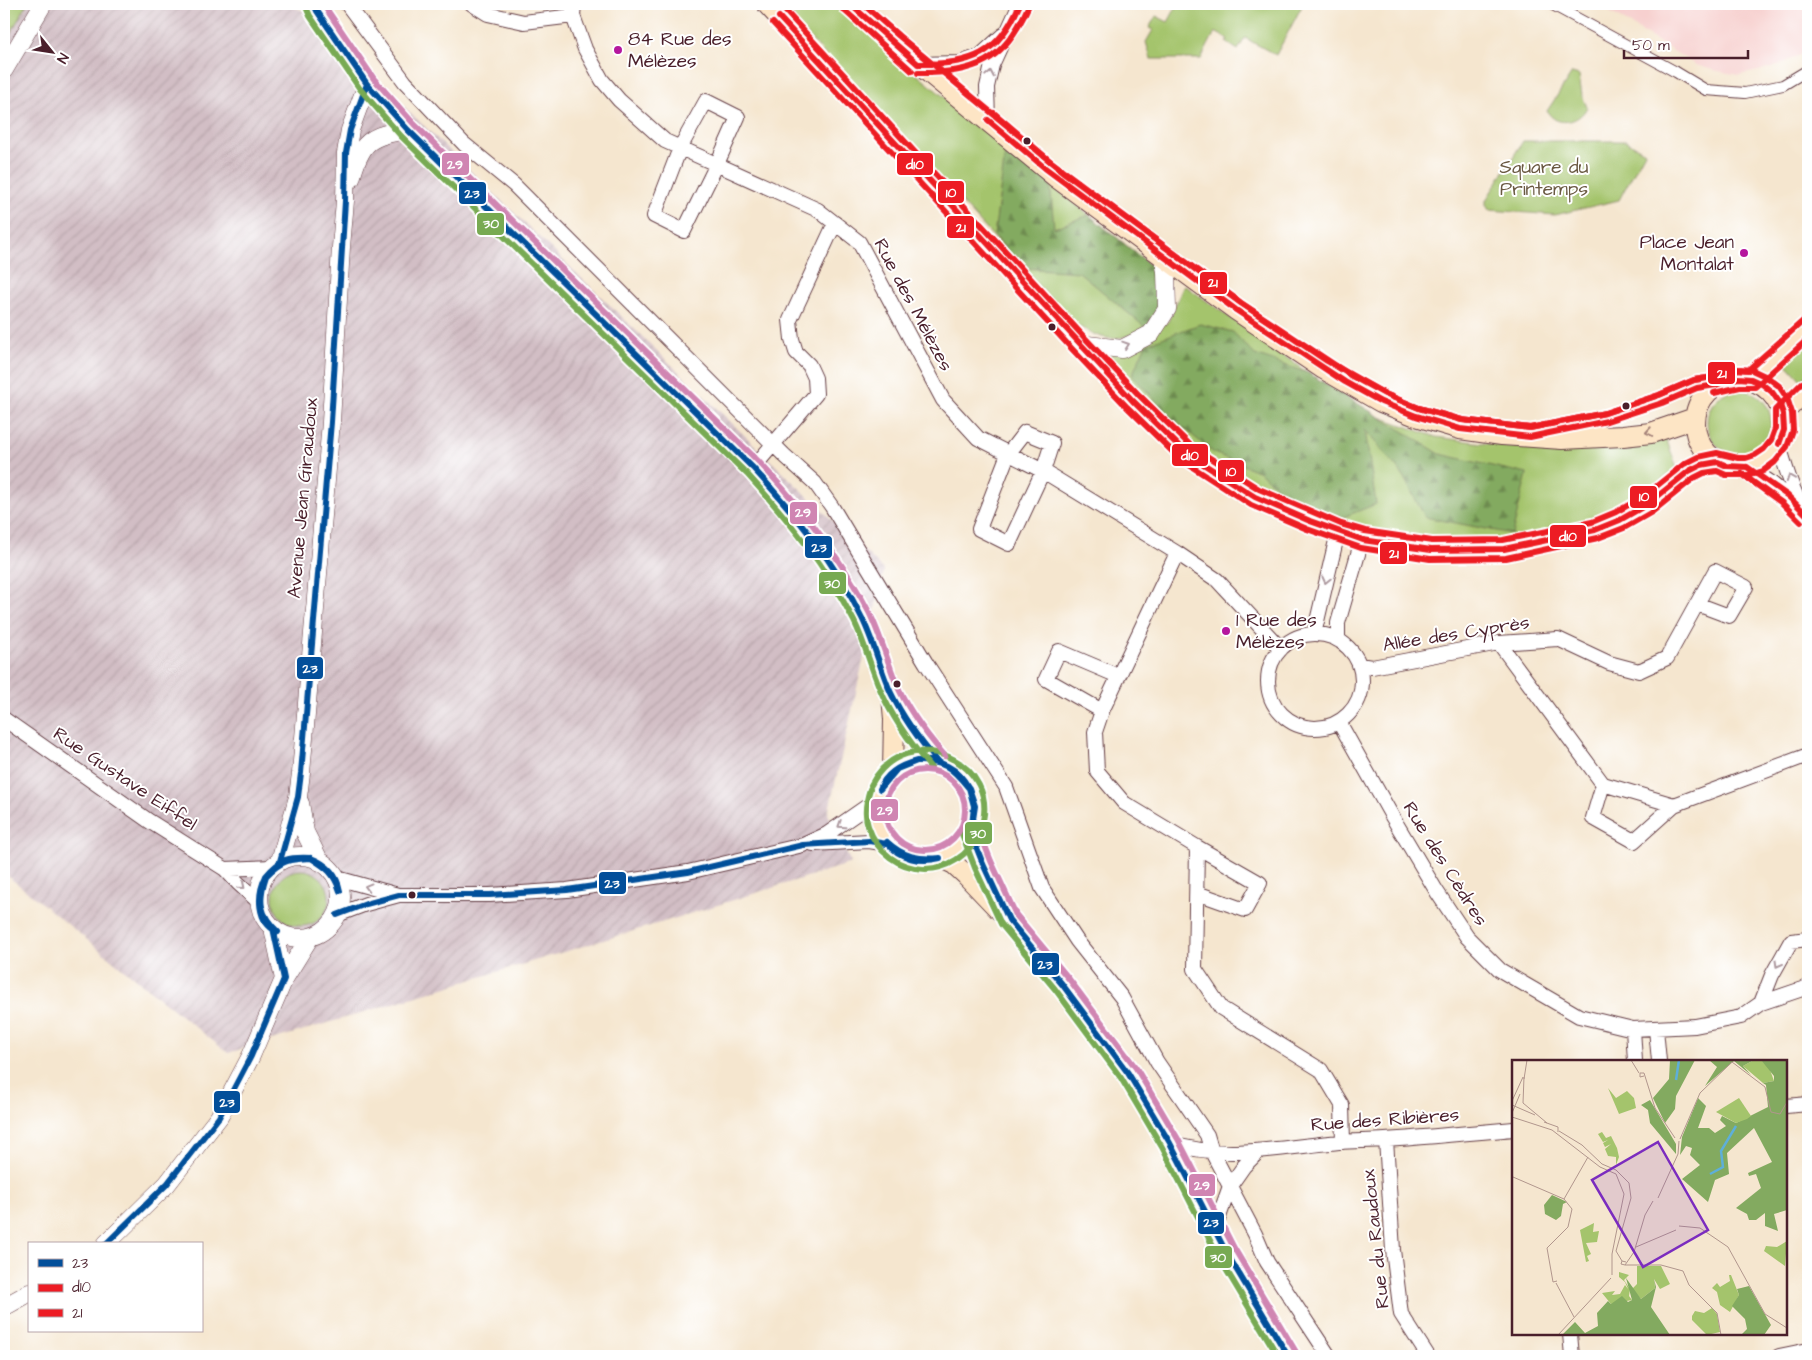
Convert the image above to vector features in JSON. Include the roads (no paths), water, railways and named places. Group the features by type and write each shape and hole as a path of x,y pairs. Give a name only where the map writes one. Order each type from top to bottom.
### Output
{"main road":[{"path":"314,4 367,84 408,130 753,468 788,505 822,549 862,618 878,654 891,692 922,744 938,762"},
{"path":"850,4 893,43 1045,168 1162,257 1236,310 1345,382 1381,402 1438,424 1460,429 1502,435 1562,439 1651,433 1695,418"},
{"path":"776,8 1079,344 1133,401 1186,452 1255,497 1338,532 1363,540 1431,550 1504,549 1594,530 1620,520 1648,504 1689,471 1701,465 1718,462"},
{"path":"1751,380 1774,356 1808,328"},
{"path":"1733,379 1751,380 1762,384 1772,392 1779,402 1783,414 1784,430 1779,444 1770,455 1759,463 1737,468 1718,462 1708,454 1700,444 1695,418 1698,405 1716,385 1733,379"},
{"path":"1783,414 1808,389"},
{"path":"891,692 894,719 893,772"},
{"path":"915,760 938,762 946,764 959,773 969,786 974,800 975,816 970,831 954,852 941,858 925,861 909,858 894,850 888,844 876,823 874,807 878,791 887,776 900,766 915,760"},
{"path":"970,831 1009,920"},
{"path":"941,858 954,864 1009,920 1062,984 1128,1072 1170,1143 1226,1252 1288,1356"}],"street":[{"path":"4,70 43,4"},
{"path":"347,4 405,82 464,144 514,185 774,445 815,483 832,507 926,663 1006,787 1042,888 1077,941 1122,998 1157,1062 1207,1135 1212,1152 1268,1262 1329,1356"},
{"path":"472,4 488,14 524,22 574,10"},
{"path":"988,120 987,87 992,66 1020,4"},
{"path":"1551,4 1706,90 1745,93 1783,85 1808,70"},
{"name":"Rue des Mélèzes","path":"574,10 585,49 602,80 619,100 665,141 818,210 860,242 943,400 978,438 1043,471 1177,553 1217,580 1281,649"},
{"path":"918,64 959,63 980,56 1007,31"},
{"name":"Avenue Jean Giraudoux","path":"277,864 298,797 332,422 346,153 367,84"},
{"path":"706,101 738,117 717,164 684,231 654,216 680,148 706,101"},
{"name":"Avenue Jean Giraudoux","path":"345,201 356,159 367,142 385,133 408,130"},
{"path":"753,468 816,394 815,378 809,365 796,352 792,339 790,320 836,223"},
{"path":"1079,344 1122,349 1151,334 1167,309 1166,271 1162,257"},
{"path":"1025,432 1052,443 1043,471 1009,544 979,529 1008,454 1025,432"},
{"path":"1779,444 1786,468 1806,513"},
{"path":"1746,467 1770,482 1806,513"},
{"path":"1314,634 1338,532"},
{"path":"1338,640 1338,623 1363,540"},
{"path":"1177,553 1102,711 1095,732 1097,771 1124,803 1260,883 1245,910 1196,892"},
{"name":"Allée des Cyprès","path":"1359,665 1372,667 1499,643 1558,639 1609,663 1639,671 1667,658 1697,604"},
{"path":"1314,634 1338,640 1351,651 1359,665 1362,681 1359,698 1351,712 1339,722 1325,728 1310,728 1296,724 1283,716 1274,704 1269,691 1269,676 1273,662 1281,649 1296,639 1314,634"},
{"path":"1499,643 1604,784 1674,805"},
{"path":"1102,711 1046,679 1059,650 1118,676"},
{"name":"Rue Gustave Eiffel","path":"4,718 150,821 226,869 260,903"},
{"name":"Rue des Cèdres","path":"1339,722 1393,818 1466,937 1500,970 1579,1016 1633,1029 1695,1026 1741,1017 1761,1003 1808,987"},
{"path":"1604,784 1592,818 1634,841 1674,805 1808,755"},
{"name":"Avenue Jean Giraudoux","path":"298,797 305,832 320,862"},
{"path":"803,845 827,834 876,800"},
{"path":"338,914 366,904 399,896 567,890 688,872 803,845 869,841 888,844"},
{"path":"1197,847 1195,969 1221,1008 1321,1070 1342,1105 1343,1142"},
{"path":"300,856 320,862 330,869 341,890 338,914 331,925 322,932 310,937 297,938 284,935 273,928 266,919 260,903 260,887 267,873 277,864 290,858 300,856"},
{"path":"226,869 277,864"},
{"path":"336,878 399,896"},
{"path":"273,928 284,978"},
{"path":"108,1242 167,1184 219,1117 252,1056 284,978 310,937"},
{"path":"1761,1003 1772,975 1791,941 1808,939"},
{"path":"1633,1029 1635,1060"},
{"path":"1656,1029 1659,1060"},
{"path":"1787,1106 1808,1104"},
{"name":"Rue des Ribières","path":"1170,1143 1184,1148 1212,1152 1259,1151 1343,1142 1512,1129"},
{"name":"Rue du Raudoux","path":"1386,1140 1393,1250 1401,1314 1428,1356"},
{"path":"1215,1228 1230,1186 1244,1166 1259,1151"},
{"path":"4,1307 28,1294"},
{"path":"1570,1335 1572,1356"},
{"path":"1779,1356 1808,1350"}],"place":[{"name":"84 Rue des Mélèzes","path":"618,50"},
{"name":"Place Jean Montalat","path":"1744,253"},
{"name":"1 Rue des Mélèzes","path":"1226,631"}],"park label":[{"name":"Square du Printemps","path":"1544,178"}]}
